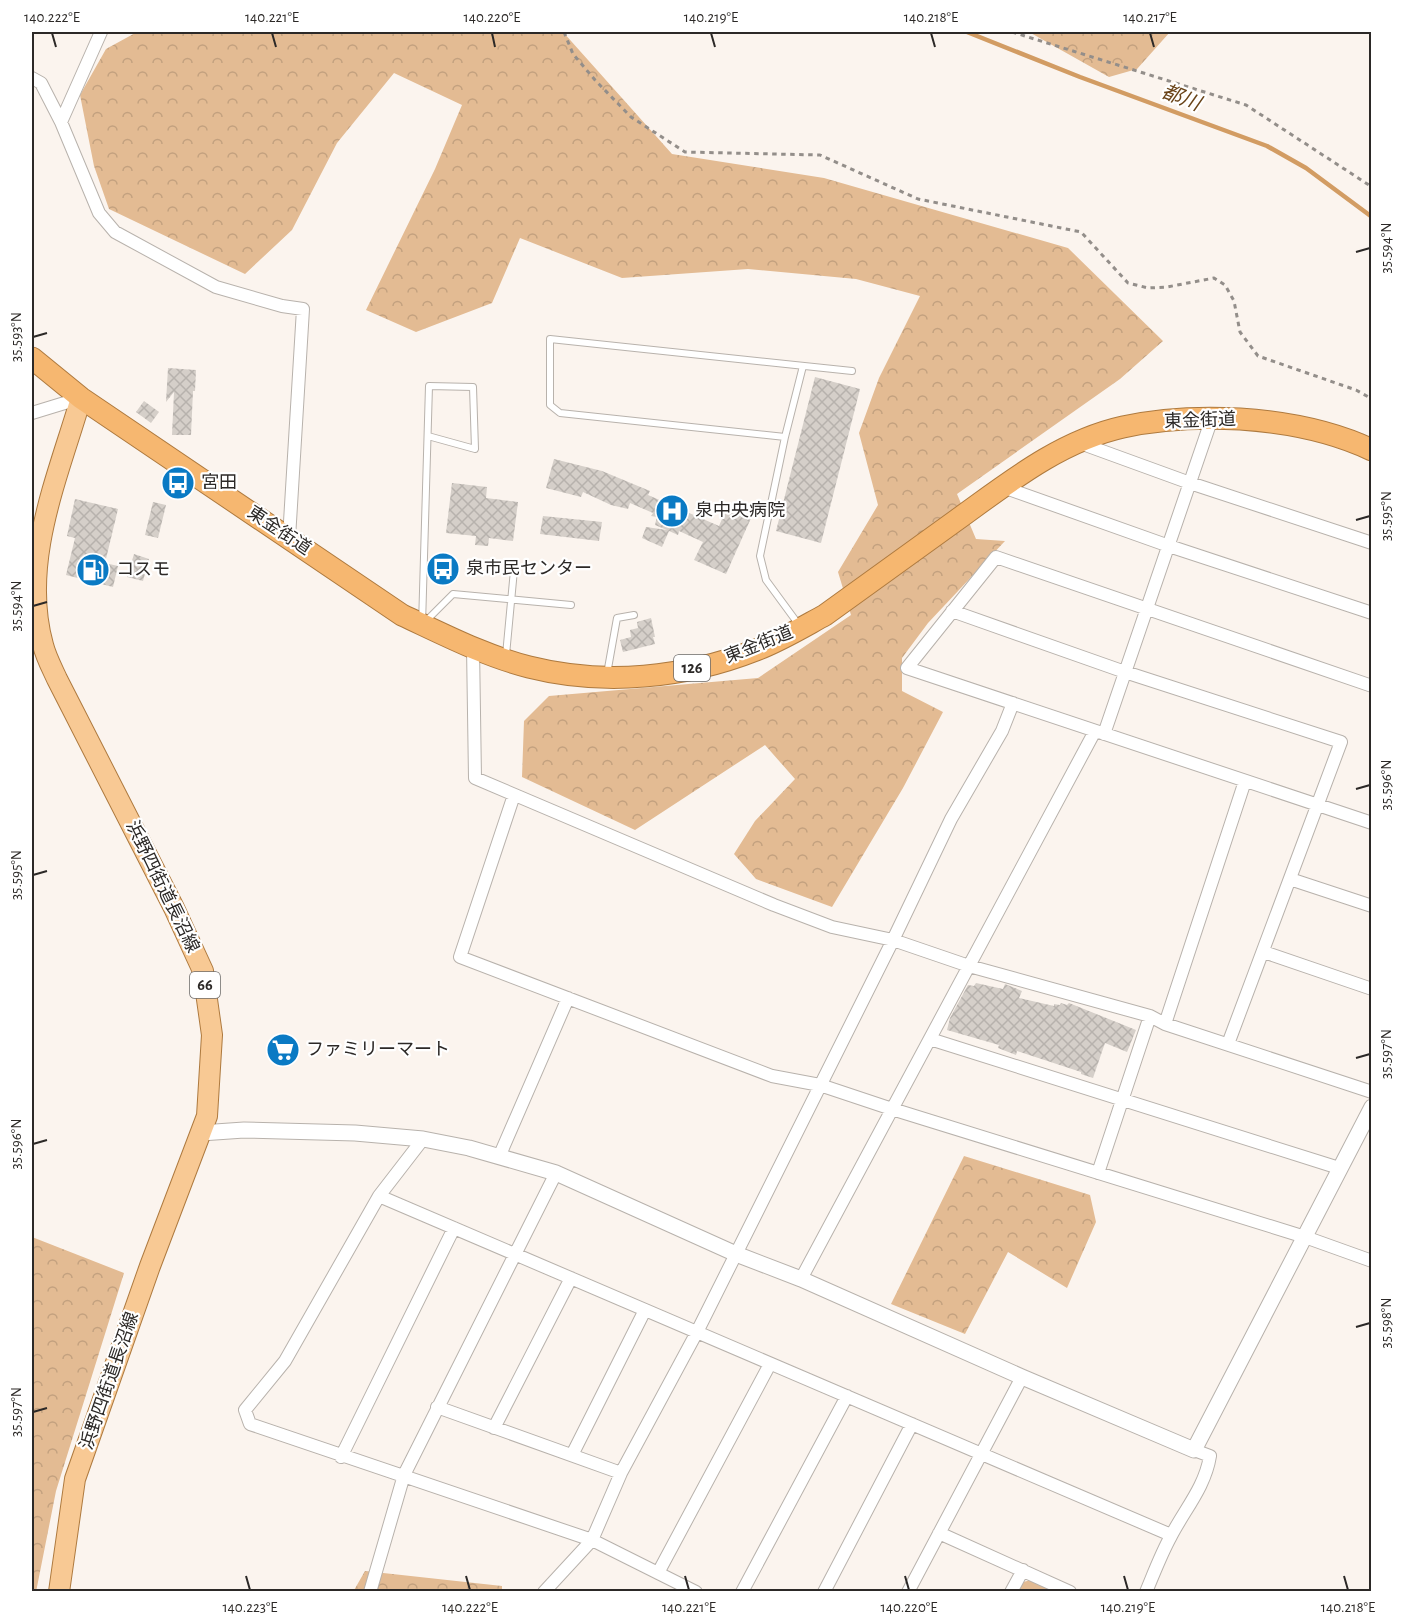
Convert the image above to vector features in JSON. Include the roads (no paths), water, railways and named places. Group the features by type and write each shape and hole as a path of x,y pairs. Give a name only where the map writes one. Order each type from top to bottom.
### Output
{"highway":[{"name":"東金街道","path":"32,358 81,398 402,615 473,647 528,667 606,678 661,675 714,664 757,650 825,615 1026,470 1078,442 1122,427 1212,418 1263,420 1316,430 1371,450"}],"main road":[{"name":"浜野四街道長沼線","path":"59,1592 75,1479 150,1266 207,1116 212,1035 203,971 174,908 57,679 43,646 34,614 37,564 42,531 81,398"}],"street":[{"path":"61,122 101,32"},
{"path":"32,78 40,83 61,122 99,213 115,232 216,287 282,306 303,309 289,538"},
{"path":"32,413 81,398"},
{"path":"801,1279 969,966 1100,732 1148,608 1212,418"},
{"path":"1078,442 1190,483 1371,543"},
{"path":"1003,487 1169,546 1371,613"},
{"path":"1371,686 996,557 907,668 1371,823"},
{"path":"952,612 1125,672 1341,742 1228,1044"},
{"path":"473,647 474,778 774,905 832,927 893,940 969,966 1150,1016 1165,1024 1371,1092"},
{"path":"543,1592 592,1540 621,1473 697,1332 951,819 1002,731 1013,703"},
{"path":"1165,1024 1245,781"},
{"path":"514,795 460,957 772,1076 820,1085 1305,1237 1371,1261"},
{"path":"1290,879 1371,906"},
{"path":"1264,952 1371,989"},
{"path":"499,1157 568,998"},
{"path":"1098,1173 1150,1016"},
{"path":"930,1039 1339,1167"},
{"path":"1194,1450 1371,1107"},
{"path":"201,1133 255,1130 423,1138 556,1173 736,1254 801,1279 1022,1377 1210,1456 1209,1468 1202,1485 1171,1535 1146,1592"},
{"path":"423,1138 379,1196 285,1361 245,1410 250,1424 341,1457 404,1475 592,1540 696,1592"},
{"path":"370,1592 404,1475 556,1173"},
{"path":"379,1196 1171,1535"},
{"path":"341,1457 454,1228"},
{"path":"494,1428 571,1278"},
{"path":"572,1455 645,1310"},
{"path":"658,1573 770,1364"},
{"path":"908,1592 1022,1377"},
{"path":"742,1592 846,1396"},
{"path":"437,1407 621,1473"},
{"path":"824,1592 912,1424"},
{"path":"939,1533 1070,1592"},
{"path":"1011,1592 1023,1570"}],"lane":[{"path":"785,437 560,413 550,405 550,339 852,371"},
{"path":"801,628 766,580 760,556 785,437 803,366"},
{"path":"422,625 429,386 474,387 475,449 428,436"},
{"path":"506,659 514,570"},
{"path":"422,625 453,594 571,605"},
{"path":"606,678 617,618 634,615"}],"waterway":[{"name":"都川","path":"967,32 1080,77 1267,146 1306,168 1372,217"}],"place":[{"name":"宮田","path":"178,483"},
{"name":"泉中央病院","path":"672,511"},
{"name":"泉市民センター","path":"443,569"},
{"name":"コスモ","path":"93,570"},
{"name":"ファミリーマート","path":"283,1050"}]}
